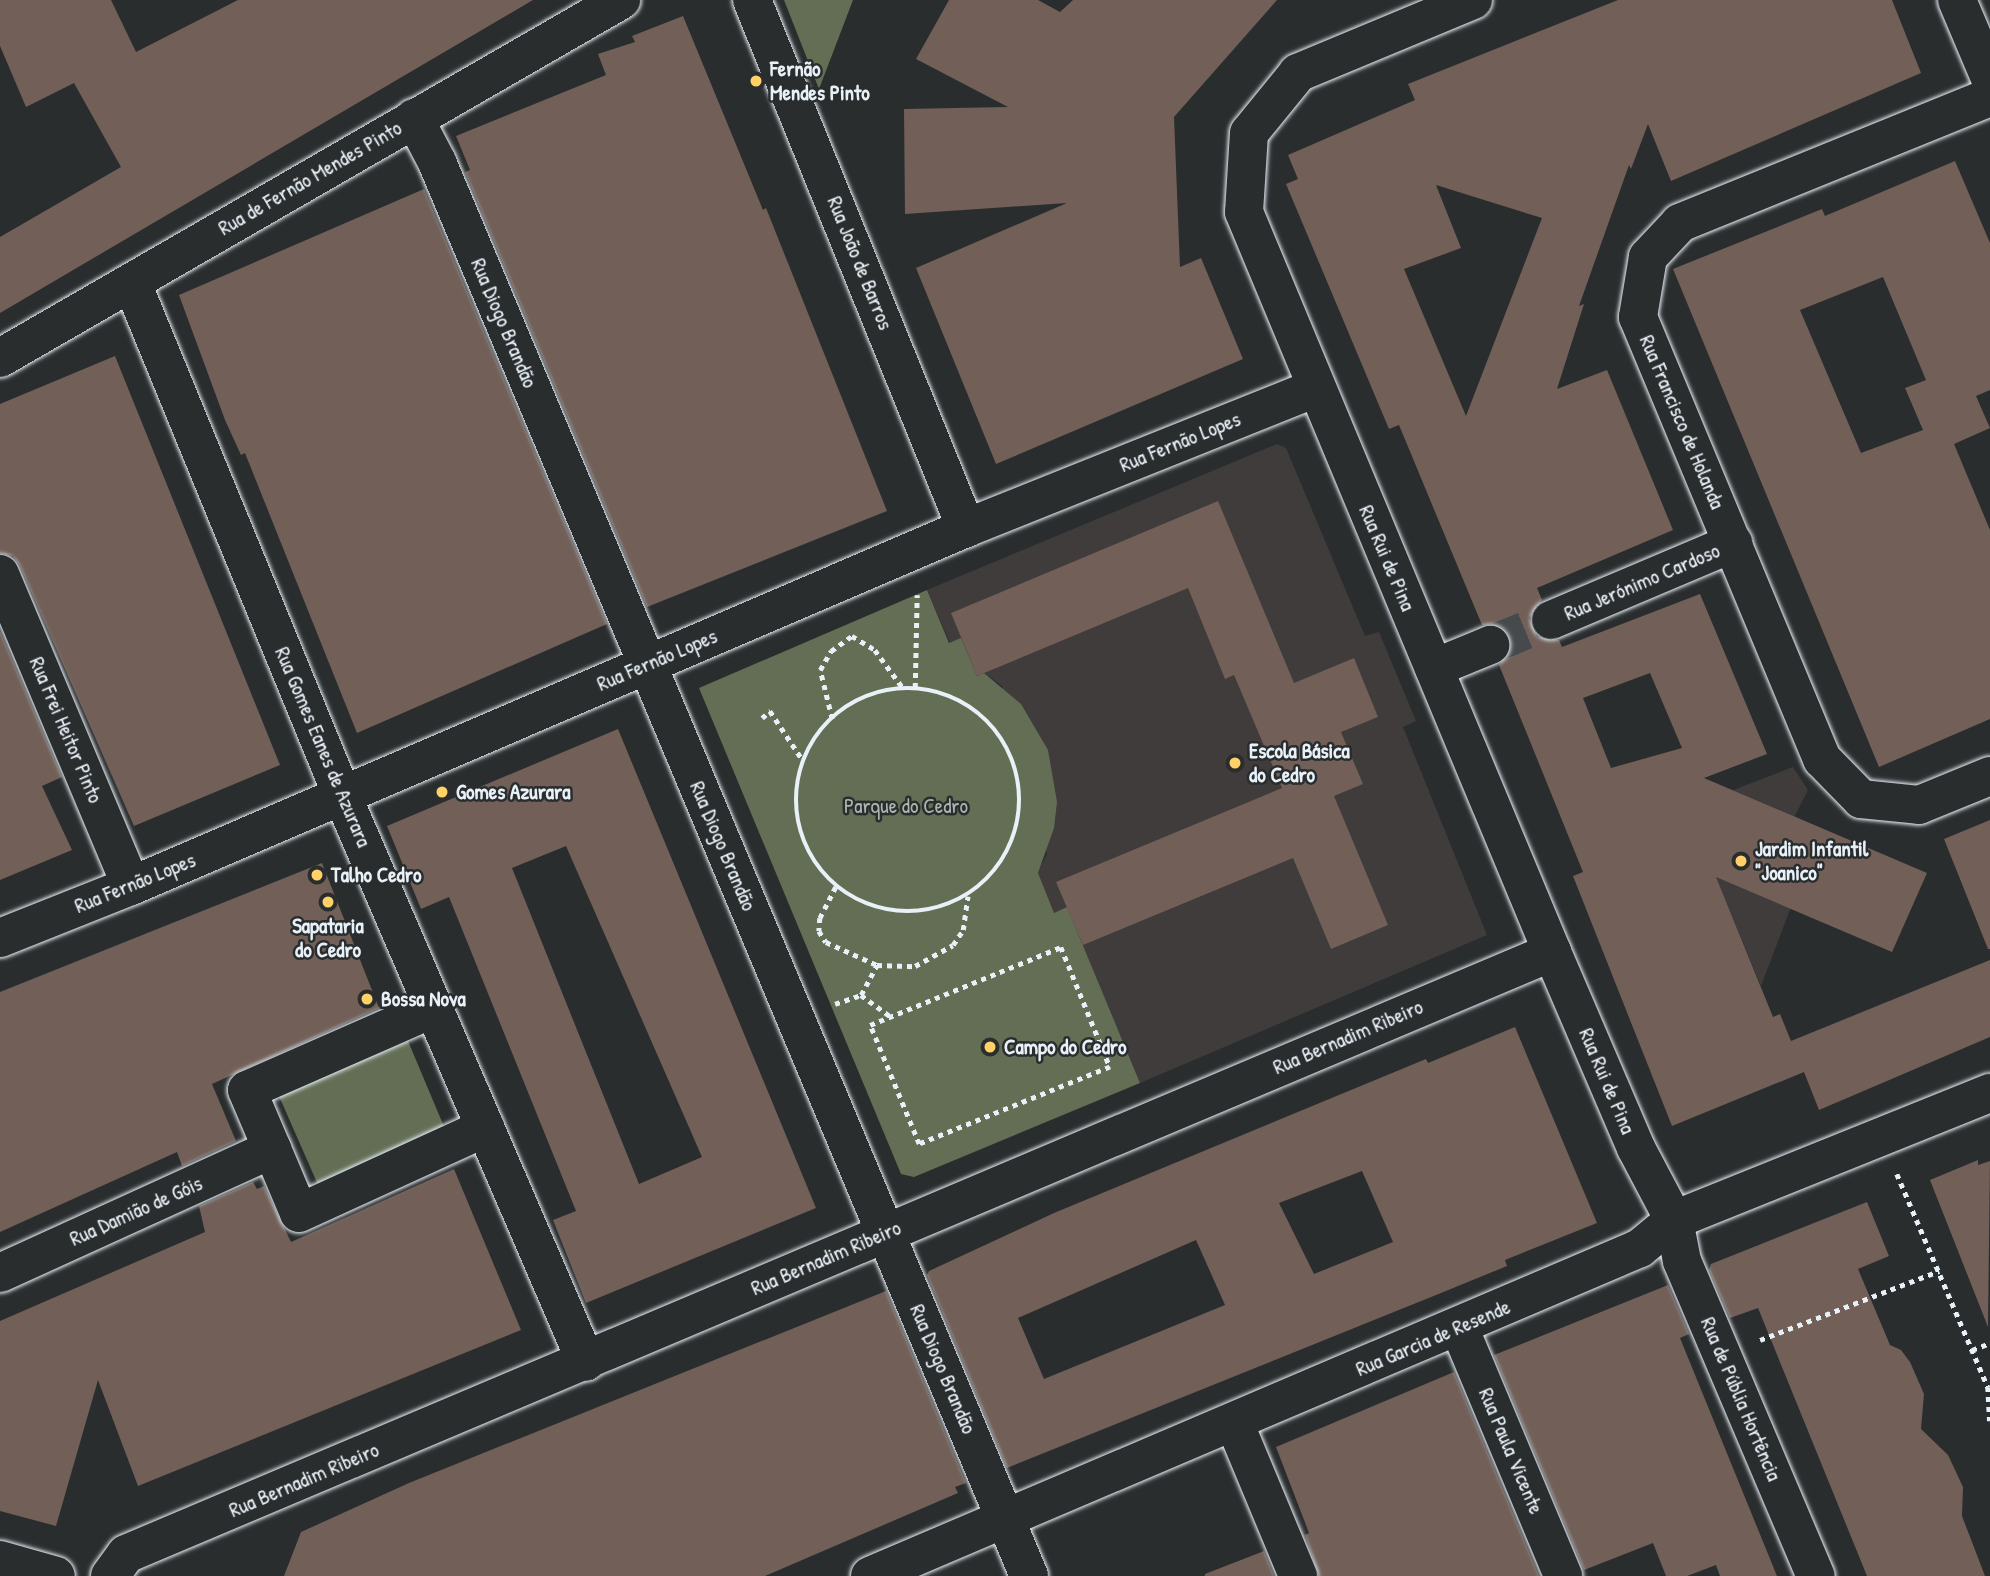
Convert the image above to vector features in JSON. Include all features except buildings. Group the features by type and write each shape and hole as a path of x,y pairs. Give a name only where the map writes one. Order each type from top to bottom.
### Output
{"street":[{"name":"Rua de Fernão Mendes Pinto","path":"0,358 621,0"},
{"name":"Rua João de Barros","path":"752,0 966,528"},
{"name":"Rua Rui de Pina","path":"1473,0 1298,73 1249,133 1244,212 1552,952 1636,1148 1674,1220"},
{"path":"1957,0 1990,78"},
{"name":"Rua Francisco de Holanda","path":"1990,97 1680,223 1648,257 1637,317 1822,760 1861,799 1919,805 1990,776"},
{"name":"Rua Diogo Brandão","path":"414,118 438,162 1029,1576"},
{"name":"Rua Gomes Eanes de Azurara","path":"132,284 342,795 586,1362"},
{"name":"Rua Fernão Lopes","path":"0,937 131,886 966,528 1315,387"},
{"name":"Rua Jerónimo Cardoso","path":"1551,620 1733,543"},
{"name":"Rua Frei Heitor Pinto","path":"0,574 131,886"},
{"path":"1434,668 1490,645"},
{"name":"Rua Bernadim Ribeiro","path":"110,1576 126,1554 1552,952"},
{"path":"434,1008 247,1090 299,1213 485,1128"},
{"name":"Rua Garcia de Resende","path":"870,1576 1460,1327 1640,1248 1674,1220 1990,1093"},
{"name":"Rua Damião de Góis","path":"0,1273 272,1149"},
{"name":"Rua de Públia Hortência","path":"1674,1220 1682,1261 1816,1576"},
{"name":"Rua Paula Vicente","path":"1460,1327 1563,1576"},
{"path":"1234,1422 1298,1576"},
{"path":"0,1560 56,1576"}],"path":[{"path":"915,688 917,585"},
{"path":"832,719 820,670 831,651 852,636 875,650 903,689"},
{"path":"915,688 954,698 971,708 1000,736 1017,772 1020,813 1012,841 998,868 968,895 950,905 911,912 871,907 836,887 810,856 802,838 795,798 803,760 832,719 856,701 915,688"},
{"path":"762,718 770,711 803,760"},
{"path":"836,887 820,918 819,931 826,942 877,965 915,966 953,945 962,930 968,895"},
{"path":"1061,947 1110,1067 919,1144 870,1025 891,1017 1061,947"},
{"path":"823,1009 861,995 877,965"},
{"path":"861,995 891,1017"},
{"path":"1882,1138 1988,1387 1990,1421"},
{"path":"1722,1355 1939,1271"},
{"path":"1972,1350 1990,1343"}],"shaded area":[{"name":"Escola Básica do Cedro","path":"1277,444 1286,448 1365,636 1379,632 1416,721 1403,727 1487,935 1140,1083 1067,908 1054,913 1037,873 1047,854 1002,686 984,673 977,676 950,643 927,590"},
{"name":"Jardim Infantil \"Joanico\"","path":"1793,767 1808,790 1756,893 1791,907 1761,986 1687,808"}],"green space":[{"path":"784,0 853,0 819,89"},
{"name":"Parque do Cedro","path":"927,590 949,643 961,638 977,676 984,673 1021,704 1048,750 1057,802 1054,828 1038,873 1054,913 1067,907 1140,1083 914,1177 901,1174 699,688"},
{"path":"408,1041 445,1129 318,1185 279,1096"}],"tunnel":[{"path":"1490,645 1551,620"}],"place":[{"name":"Fernão Mendes Pinto","path":"756,81"},
{"name":"Escola Básica do Cedro","path":"1235,763"},
{"name":"Gomes Azurara","path":"442,792"},
{"name":"Jardim Infantil \"Joanico\"","path":"1741,861"},
{"name":"Talho Cedro","path":"317,875"},
{"name":"Sapataria do Cedro","path":"328,902"},
{"name":"Bossa Nova","path":"367,999"},
{"name":"Campo do Cedro","path":"990,1047"}]}
